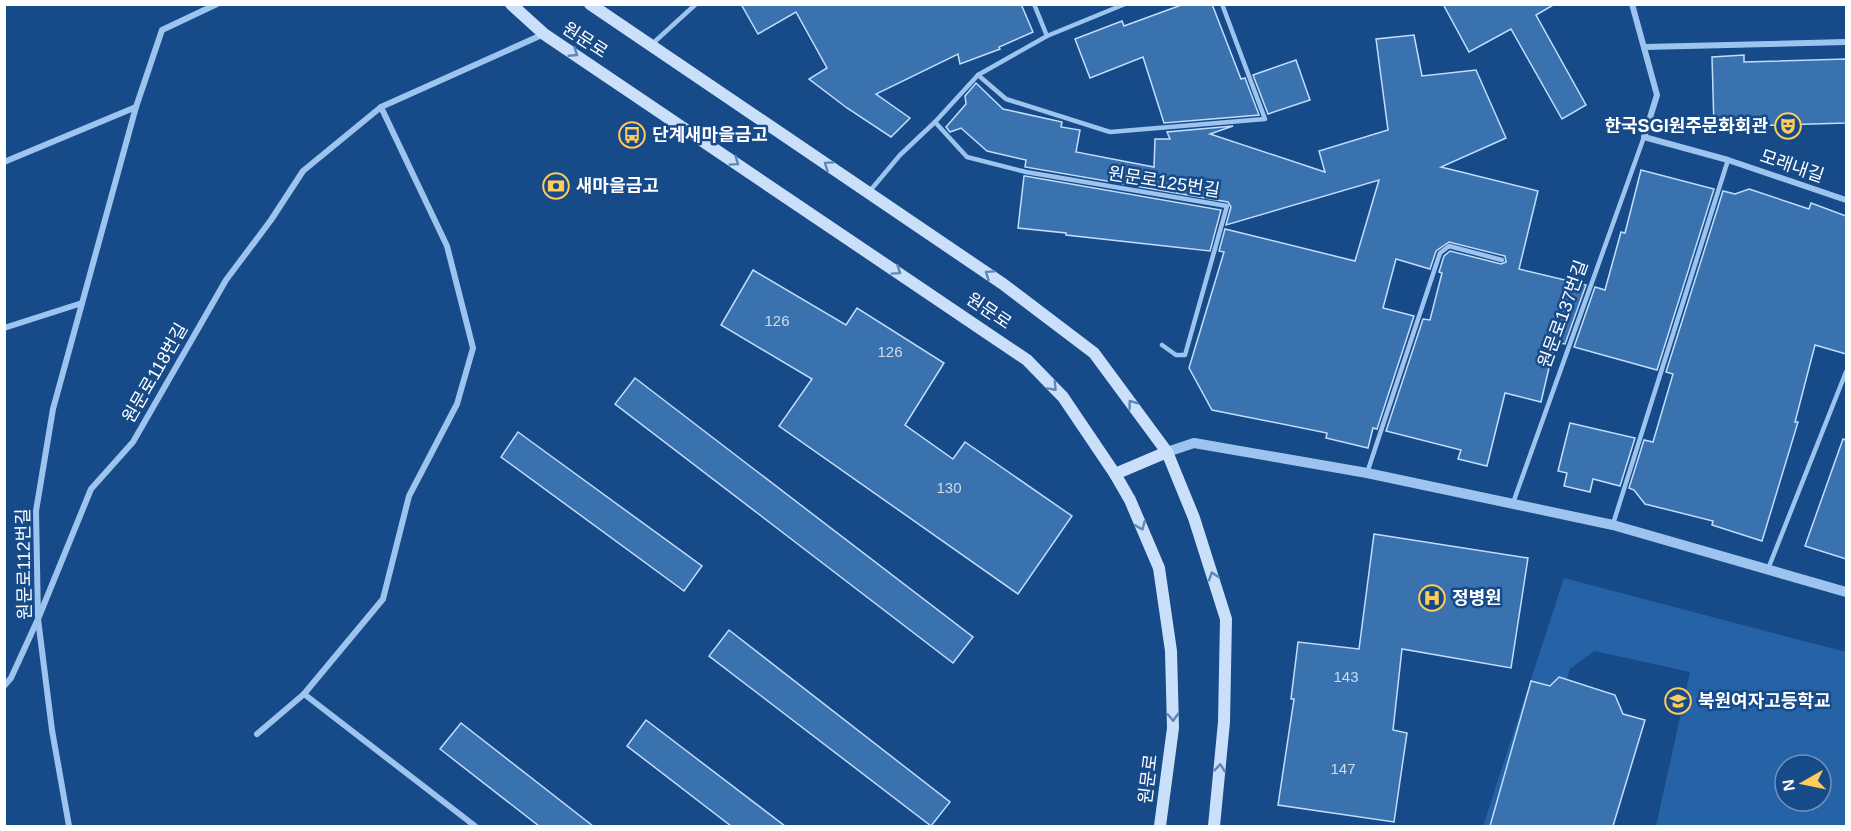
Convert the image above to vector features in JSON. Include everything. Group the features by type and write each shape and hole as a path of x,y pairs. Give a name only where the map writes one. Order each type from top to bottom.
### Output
{"main road":[{"name":"원문로","path":"511,4 544,34 1027,360 1063,397 1130,500 1159,568 1171,651 1173,728 1160,826"},
{"name":"원문로","path":"590,4 1003,284 1094,353 1167,452 1194,518 1226,619 1224,722 1214,826"},
{"path":"1115,474 1167,452"}],"street":[{"name":"원문로112번길","path":"69,826 52,730 38,619 36,511 53,410 136,107 162,30 217,4"},
{"path":"1632,4 1657,95 1644,137"},
{"name":"원문로118번길","path":"4,686 11,678 38,619 91,489 133,442 226,280 271,220 303,171 381,107 544,34"},
{"path":"1644,47 1846,42"},
{"path":"4,162 136,107"},
{"path":"257,734 304,694 383,599 409,496 457,404 473,348 447,246 381,107"},
{"name":"모래내길","path":"1644,137 1728,160 1846,200"},
{"path":"4,327 82,303"},
{"path":"1167,452 1194,443 1367,473 1513,503 1613,525 1846,592"},
{"path":"304,694 475,826"}],"lane":[{"path":"649,46 696,4"},
{"path":"1034,4 1047,36"},
{"path":"869,192 900,155 978,75 1047,36 1125,4"},
{"path":"978,75 1006,99 1110,132 1265,118 1222,4"},
{"name":"원문로125번길","path":"934,122 967,157 1026,172 1227,206 1185,355 1176,355 1162,345"},
{"name":"원문로137번길","path":"1513,503 1644,137"},
{"path":"1613,525 1728,160"},
{"path":"1367,473 1440,253 1449,246 1502,260"},
{"path":"1768,569 1846,372"}],"shaded area":[{"path":"1564,578 1846,652 1846,826 1656,826 1690,672 1594,651 1570,669 1525,826 1483,826"}],"building":[{"path":"741,4 1021,4 1033,32 999,47 1000,49 960,64 958,54 876,94 910,118 891,137 809,79 827,68 796,12 758,34"},
{"path":"1184,4 1212,4 1241,79 1245,78 1259,115 1164,123 1143,57 1090,78 1075,39 1122,21 1124,26"},
{"path":"1443,4 1555,4 1536,15 1586,105 1562,119 1511,29 1469,52"},
{"path":"1414,35 1422,76 1476,70 1506,138 1441,167 1538,191 1519,269 1586,285 1565,344 1555,342 1541,402 1505,393 1487,466 1458,459 1461,450 1386,431 1423,319 1430,320 1444,256 1450,251 1501,264 1506,262 1505,256 1449,242 1436,251 1430,269 1396,259 1383,308 1414,316 1377,429 1373,428 1368,448 1326,438 1327,433 1212,410 1189,368 1224,252 1219,251 1225,229 1355,261 1379,180 1226,225 1231,207 1228,202 1025,167 1026,160 987,151 961,128 950,132 946,127 966,104 965,96 976,83 1003,109 1062,122 1061,127 1080,130 1076,152 1154,167 1155,139 1170,139 1167,132 1233,126 1210,134 1325,172 1319,151 1388,130 1376,39"},
{"path":"1744,55 1744,62 1846,59 1846,123 1714,127 1712,57"},
{"path":"1296,60 1310,100 1268,114 1253,75"},
{"path":"1641,170 1714,189 1657,370 1574,347 1595,287 1605,290 1621,232 1625,233"},
{"path":"1024,176 1221,210 1210,251 1018,228"},
{"path":"1749,189 1809,209 1811,203 1846,216 1846,354 1815,345 1795,422 1798,422 1762,541 1712,525 1713,521 1645,504 1634,490 1629,488 1644,440 1653,442 1673,374 1666,372 1723,191 1735,194"},
{"path":"753,270 846,325 857,308 944,363 905,425 953,459 965,442 1072,516 1018,594 779,426 812,379 721,325"},
{"path":"635,378 973,637 953,663 615,404"},
{"path":"1570,423 1635,438 1620,486 1593,479 1590,492 1564,486 1567,473 1558,471"},
{"path":"518,432 702,566 684,591 501,457"},
{"path":"1843,439 1846,440 1846,559 1805,546"},
{"path":"1374,534 1528,558 1511,668 1402,649 1393,730 1407,733 1394,822 1278,805 1294,699 1291,699 1298,642 1359,649"},
{"path":"729,630 950,802 931,826 709,656"},
{"path":"1559,677 1615,695 1623,714 1645,720 1613,826 1490,826 1531,681 1550,686"},
{"path":"646,720 785,826 731,826 627,746"},
{"path":"461,723 593,826 539,826 440,749"}],"place":[{"name":"한국SGI원주문화회관","path":"1788,126"},
{"name":"단계새마을금고","path":"632,135"},
{"name":"새마을금고","path":"556,186"},
{"name":"정병원","path":"1432,598"},
{"name":"북원여자고등학교","path":"1678,701"}]}
